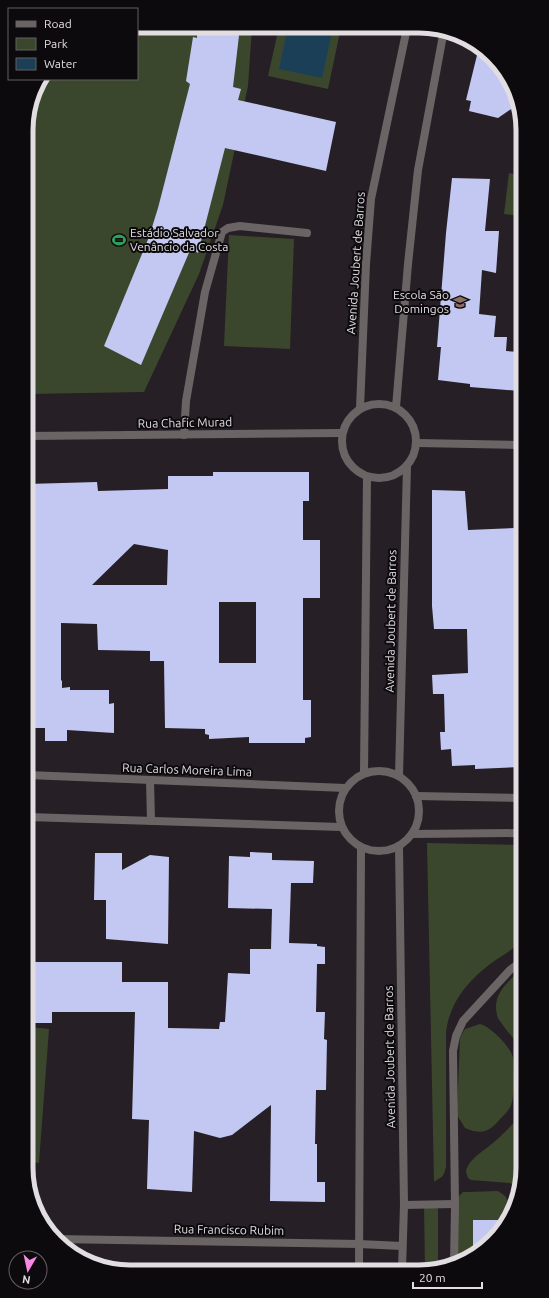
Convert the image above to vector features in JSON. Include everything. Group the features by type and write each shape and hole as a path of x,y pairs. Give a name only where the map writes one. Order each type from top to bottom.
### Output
{"street":[{"name":"Avenida Joubert de Barros","path":"360,408 366,264 372,199 406,33"},
{"path":"396,407 408,264 418,170 443,36"},
{"path":"184,435 186,401 205,292 222,232 228,228 240,226 307,233"},
{"path":"384,403 396,407 408,416 415,428 417,443 416,452 407,466 399,473 389,477 367,477 355,470 346,459 342,447 342,433 348,418 360,408 372,404 384,403"},
{"name":"Rua Chafic Murad","path":"33,436 342,433"},
{"path":"417,443 516,445"},
{"name":"Avenida Joubert de Barros","path":"399,776 407,466"},
{"name":"Avenida Joubert de Barros","path":"364,774 367,477"},
{"path":"375,771 388,772 399,776 412,788 416,796 419,816 412,834 400,846 387,851 374,851 361,848 349,839 341,827 338,817 340,797 345,788 353,780 364,774 375,771"},
{"name":"Rua Carlos Moreira Lima","path":"33,775 345,788"},
{"path":"150,780 151,821"},
{"path":"416,796 516,798"},
{"path":"33,817 341,827"},
{"path":"412,834 516,833"},
{"name":"Avenida Joubert de Barros","path":"400,846 404,1205 402,1265"},
{"path":"359,1265 361,848"},
{"path":"454,1258 453,1051 456,1036 463,1021 510,970 516,966"},
{"path":"404,1205 455,1204"},
{"name":"Rua Francisco Rubim","path":"64,1239 402,1246"}],"green space":[{"name":"Estádio Salvador Venâncio da Costa","path":"138,33 252,33 248,86 223,205 199,274 144,392 33,394 33,123 36,105 47,80 138,80"},
{"path":"278,33 340,33 328,89 268,76"},
{"path":"509,173 516,174 516,216 504,214"},
{"path":"229,235 294,239 290,349 224,346"},
{"path":"427,843 516,845 516,946 490,964 474,978 460,994 448,1022 446,1033 446,1167 441,1178 434,1182"},
{"path":"516,975 516,1042 499,1020 496,1009 498,997 508,982"},
{"path":"480,1024 495,1033 509,1049 513,1058 514,1080 513,1097 509,1109 490,1129 477,1132 465,1128 457,1115 460,1037 465,1029"},
{"path":"33,1027 49,1029 39,1163 33,1162"},
{"path":"516,1120 516,1175 514,1186 510,1183 471,1180 468,1178 466,1172 467,1167 473,1159 494,1142"},
{"path":"498,1191 505,1196 510,1204 503,1217 488,1237 473,1249 456,1257 457,1198 463,1192"},
{"path":"424,1206 437,1207 438,1263 425,1265"}],"water":[{"path":"287,33 332,33 322,78 279,69"}],"building":[{"path":"197,33 239,33 233,87 241,89 238,100 336,122 326,171 225,148 198,253 191,248 141,365 104,346 149,237 158,208 190,84 186,81 193,37 197,38"},
{"path":"478,53 488,61 503,81 513,107 498,118 469,111 471,101 466,100"},
{"name":"Escola São Domingos","path":"452,178 490,179 485,231 499,231 496,273 482,270 479,314 496,316 494,337 507,337 506,351 516,352 516,391 470,387 470,384 438,380 441,347 437,347"},
{"path":"213,472 309,472 309,501 303,501 303,540 320,540 320,598 303,598 303,700 311,700 311,737 305,738 305,743 249,743 249,737 209,739 209,735 205,734 205,729 165,728 164,661 150,661 150,651 98,650 97,624 61,623 62,688 70,687 70,690 109,690 109,704 114,703 114,733 67,730 67,741 45,741 45,728 33,728 33,484 97,482 98,491 168,489 168,476 213,476","holes":["134,544 168,550 167,585 92,585","219,602 256,602 256,663 219,663"]},
{"path":"432,490 465,491 468,530 516,528 516,767 475,769 475,765 452,766 451,749 441,750 440,732 445,732 444,694 433,694 432,675 468,673 467,629 434,629 432,606"},
{"path":"250,852 272,853 272,860 314,861 313,883 291,883 289,943 317,944 317,946 325,947 325,964 317,964 316,1012 325,1012 324,1039 327,1040 326,1090 316,1090 315,1144 317,1144 317,1182 325,1182 325,1202 270,1201 271,1105 232,1135 220,1138 194,1131 192,1192 147,1189 149,1120 132,1119 135,1012 52,1012 52,1023 34,1023 34,962 122,962 122,982 168,982 168,1028 219,1029 220,1022 225,1022 228,973 250,974 250,949 271,949 272,909 228,908 229,856 250,857"},
{"path":"95,853 122,853 122,870 150,855 169,857 168,944 106,939 106,900 94,900"},
{"path":"473,1220 501,1220 488,1237 473,1249"}],"place":[{"name":"Estádio Salvador Venâncio da Costa","path":"119,240"},
{"name":"Escola São Domingos","path":"460,302"}]}
